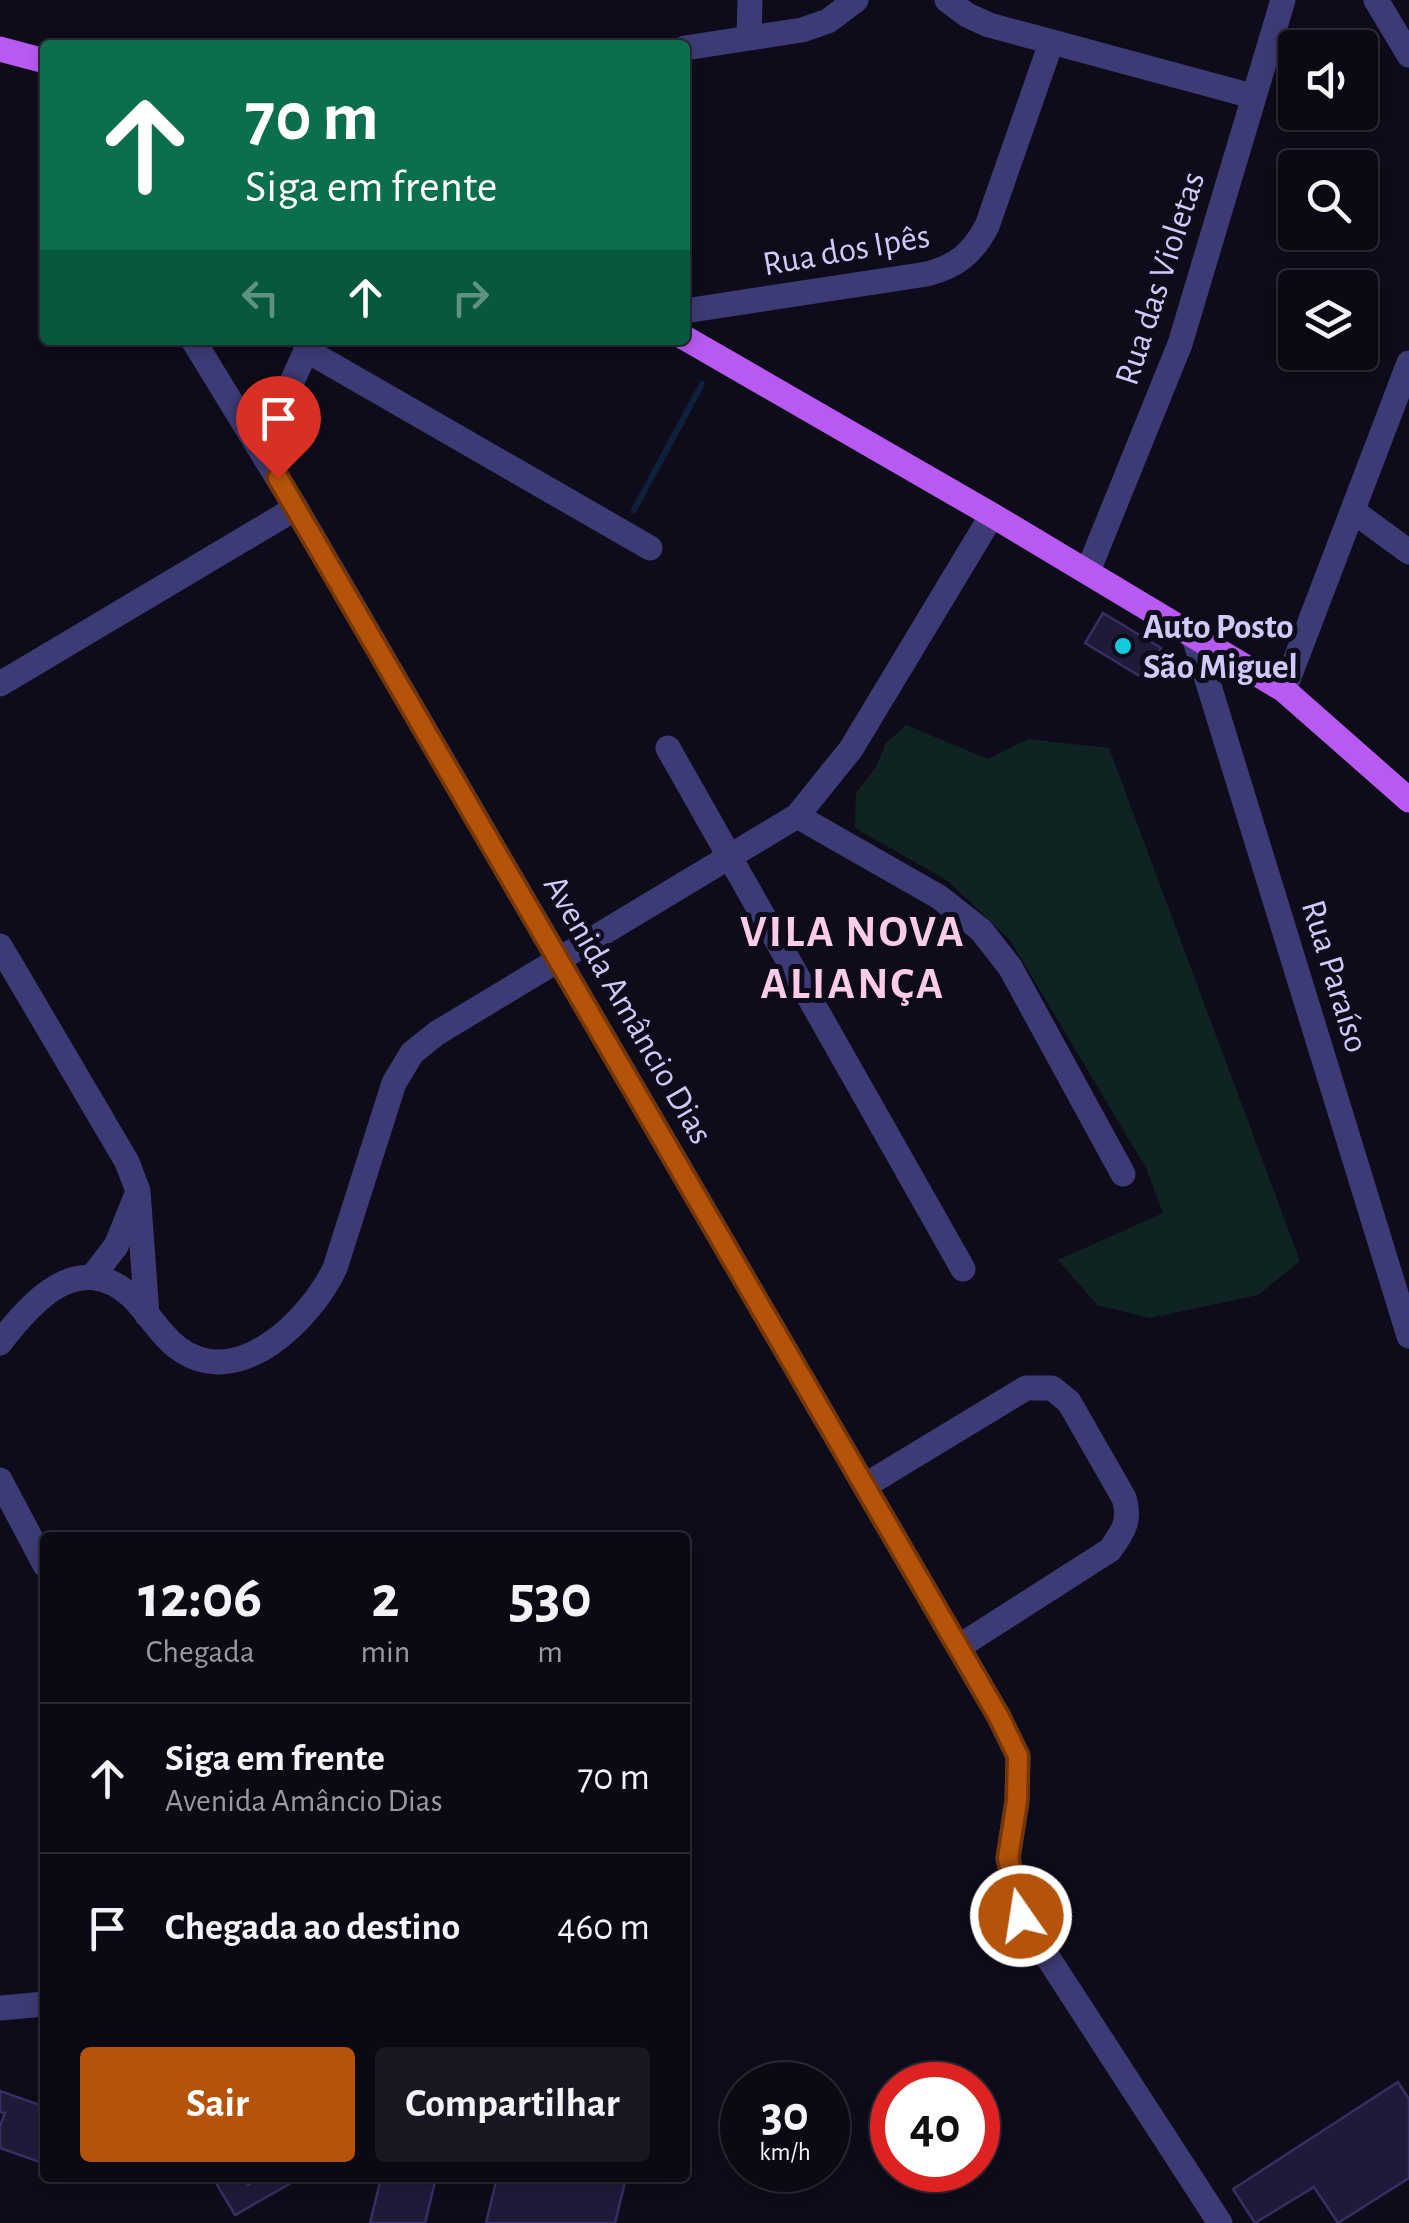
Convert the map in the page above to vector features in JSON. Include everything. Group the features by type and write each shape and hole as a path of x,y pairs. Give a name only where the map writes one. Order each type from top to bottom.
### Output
{"main road":[{"path":"1,49 40,59"},
{"path":"690,341 1284,690 1409,800"}],"street":[{"path":"749,36 750,0"},
{"path":"690,47 802,30 828,21 856,0"},
{"path":"947,0 990,25 1252,96"},
{"name":"Rua das Violetas","path":"1088,572 1180,344 1283,0"},
{"path":"1376,0 1409,55"},
{"path":"0,41 1,49"},
{"name":"Rua dos Ipês","path":"690,310 926,274 963,260 987,226 1051,43"},
{"name":"Avenida Amâncio Dias","path":"196,345 296,508 999,1717 1018,1756 1017,1801 1008,1858 1021,1916 1220,2223"},
{"path":"261,449 309,345 650,548"},
{"path":"1284,690 1409,363"},
{"path":"0,684 296,508"},
{"path":"1354,511 1409,552"},
{"path":"0,1343 23,1312 41,1296 60,1284 92,1276 132,1297 181,1351 216,1361 234,1360 255,1352 295,1326 323,1294 335,1268 387,1101 412,1053 437,1032 797,816 850,749 992,515"},
{"name":"Rua Paraíso","path":"1194,637 1409,1336"},
{"path":"668,748 963,1269"},
{"path":"797,816 939,897 980,930 1010,967 1122,1174"},
{"path":"0,946 110,1130 138,1191 147,1314"},
{"path":"92,1276 116,1246 138,1191"},
{"path":"866,1484 1026,1388 1052,1388 1069,1402 1124,1498 1129,1515 1122,1534 1110,1550 960,1646"},
{"path":"0,1480 40,1556"},
{"path":"0,2008 40,2004"},
{"path":"1203,2194 1206,2223"}],"green space":[{"path":"906,725 988,759 1028,739 1109,748 1300,1261 1258,1295 1150,1318 1097,1305 1058,1260 1163,1213 1146,1168 1010,940 948,881 855,828 856,793 876,767 886,743"}],"building":[{"name":"Auto Posto São Miguel","path":"1103,613 1161,648 1143,678 1085,643"},
{"path":"1398,2082 1409,2099 1409,2178 1338,2223 1314,2187 1255,2223 1233,2189"},
{"path":"0,2091 40,2105 40,2162 0,2148 0,2126 5,2113 0,2112"},
{"path":"215,2182 293,2182 235,2215"},
{"path":"380,2182 435,2182 425,2223 370,2223"},
{"path":"496,2182 625,2182 615,2223 486,2223"}],"waterway":[{"path":"634,510 702,384"}],"place":[{"name":"Auto Posto São Miguel","path":"1123,646"}],"district":[{"name":"VILA NOVA ALIANÇA","path":"853,956"}],"route":[{"path":"278,478 999,1717 1018,1756 1017,1801 1008,1858 1021,1916"}]}
